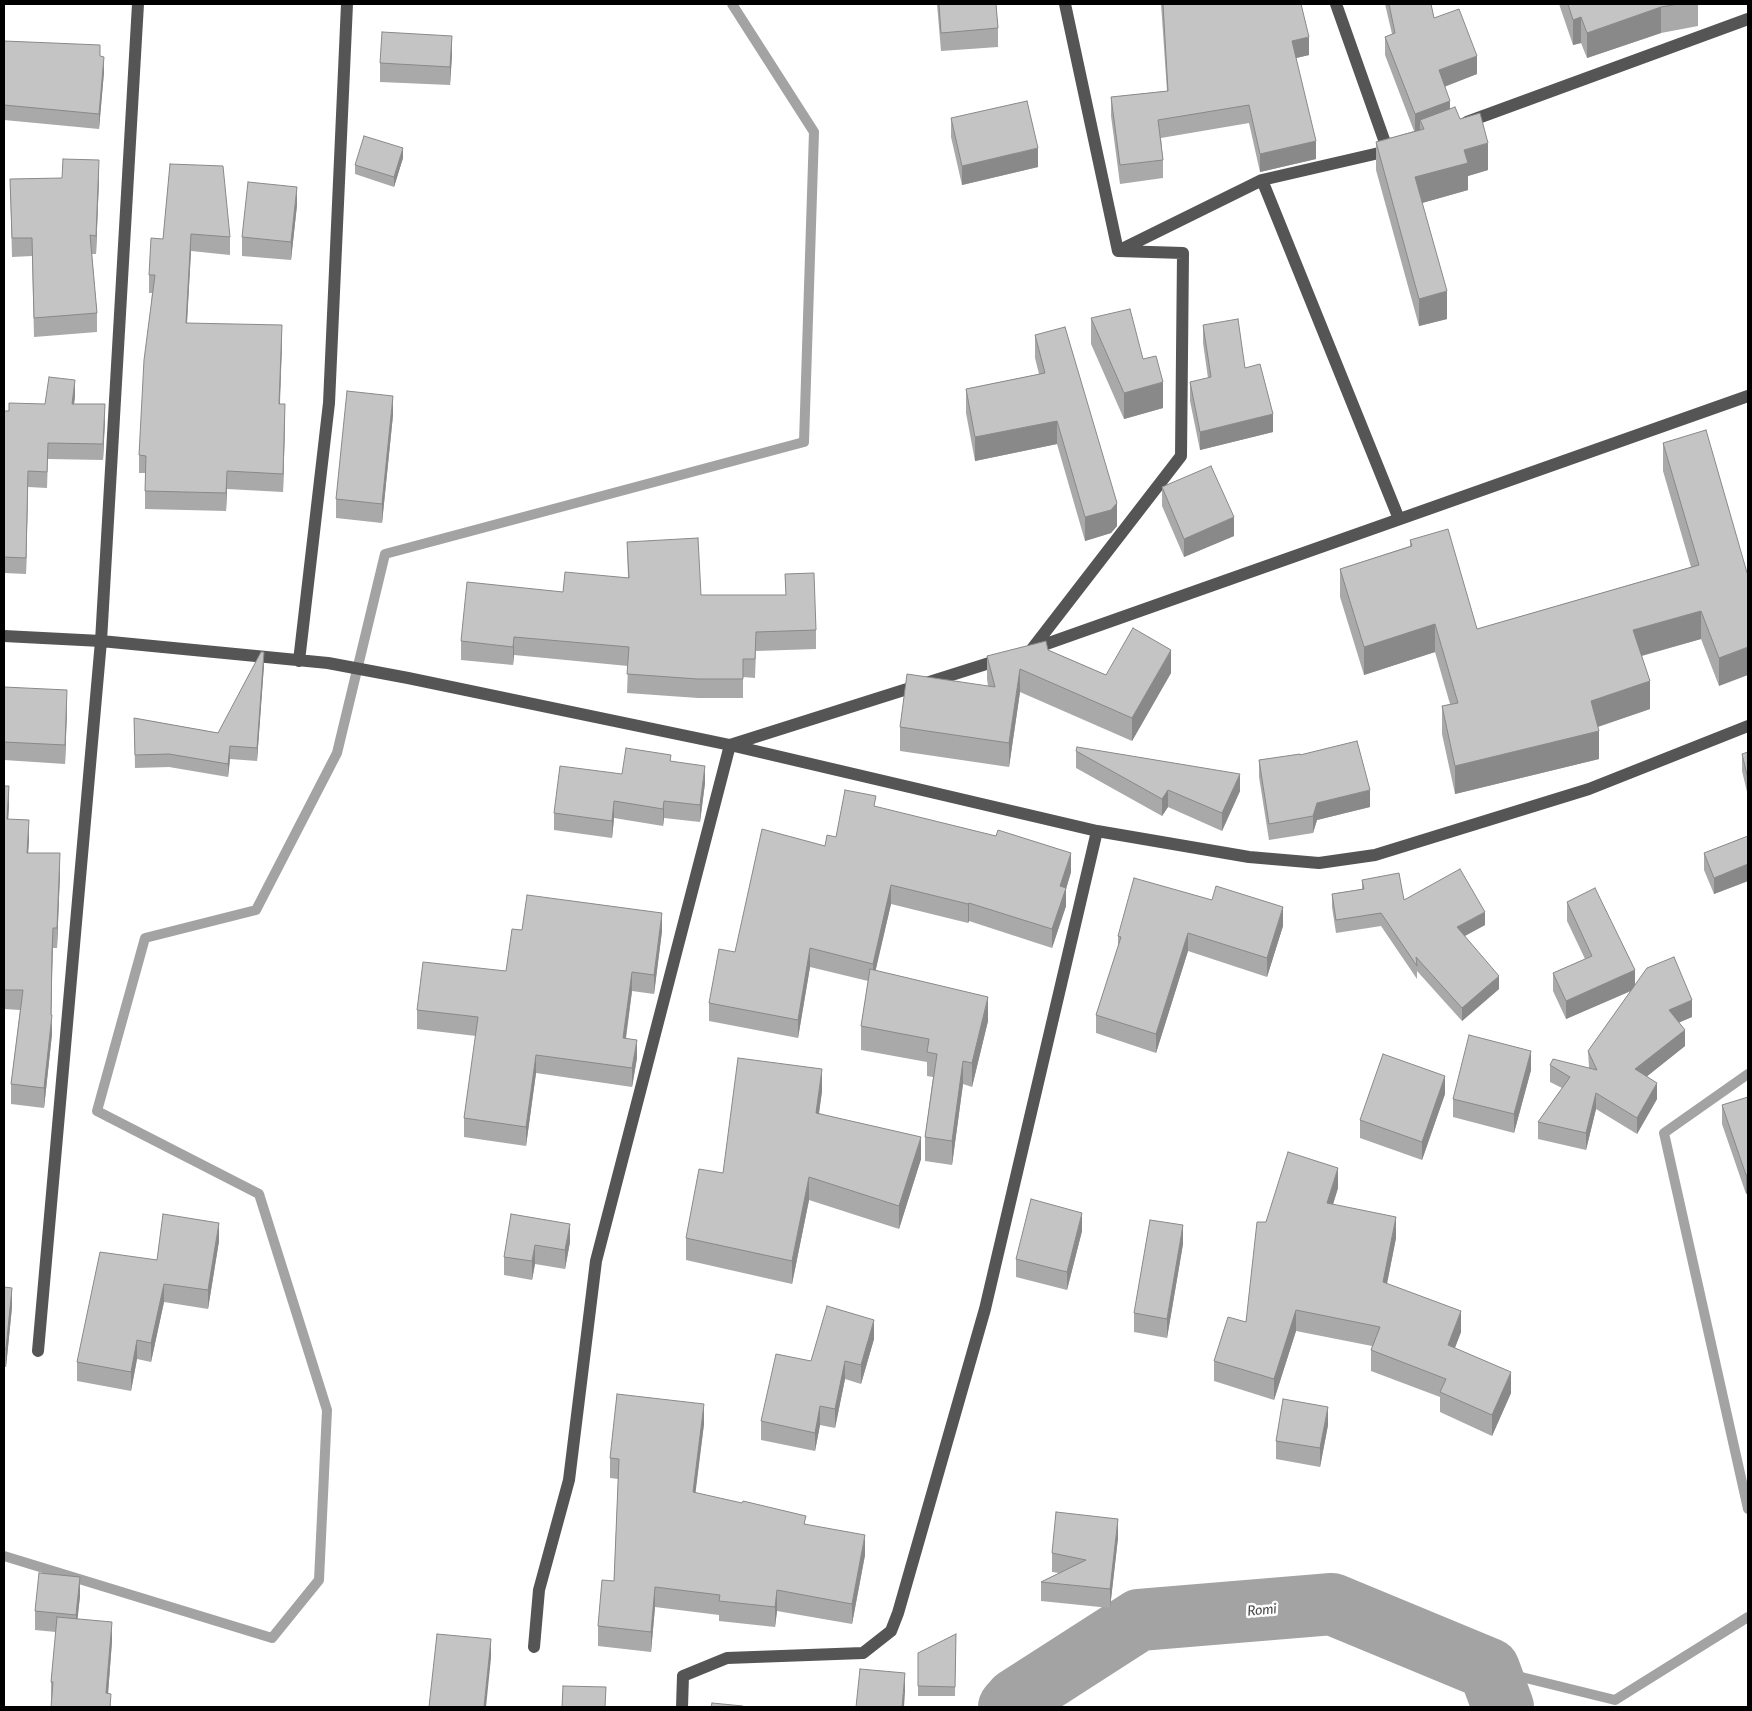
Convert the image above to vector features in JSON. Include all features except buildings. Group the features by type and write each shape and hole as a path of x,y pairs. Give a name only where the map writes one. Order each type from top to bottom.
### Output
{"street":[{"path":"38,1351 101,641 138,4"},
{"path":"299,661 329,403 347,4"},
{"path":"1066,4 1118,250"},
{"path":"1336,4 1388,151"},
{"path":"1453,127 1748,19"},
{"path":"1118,250 1262,180 1388,151 1407,144"},
{"path":"1262,180 1399,519"},
{"path":"1022,653 1181,456 1183,253 1118,250"},
{"path":"730,745 1022,653 1748,396"},
{"path":"4,636 101,641 328,663 730,745 1097,831 1249,857 1319,863 1375,854 1589,789 1748,726"},
{"path":"534,1647 539,1590 569,1480 596,1261 730,745"},
{"path":"682,1707 683,1676 728,1658 863,1653 891,1631 898,1613 985,1309 1097,831"}],"waterway":[{"path":"4,1556 272,1638 319,1580 327,1410 259,1194 97,1111 145,938 256,910 337,753 385,554 804,442 814,132 732,4"},
{"path":"1748,1074 1664,1133 1748,1509"},
{"name":"Romi","path":"1009,1707 1016,1699 1139,1620 1332,1604 1489,1669 1503,1707"},
{"path":"1489,1669 1615,1700 1748,1617"}]}
